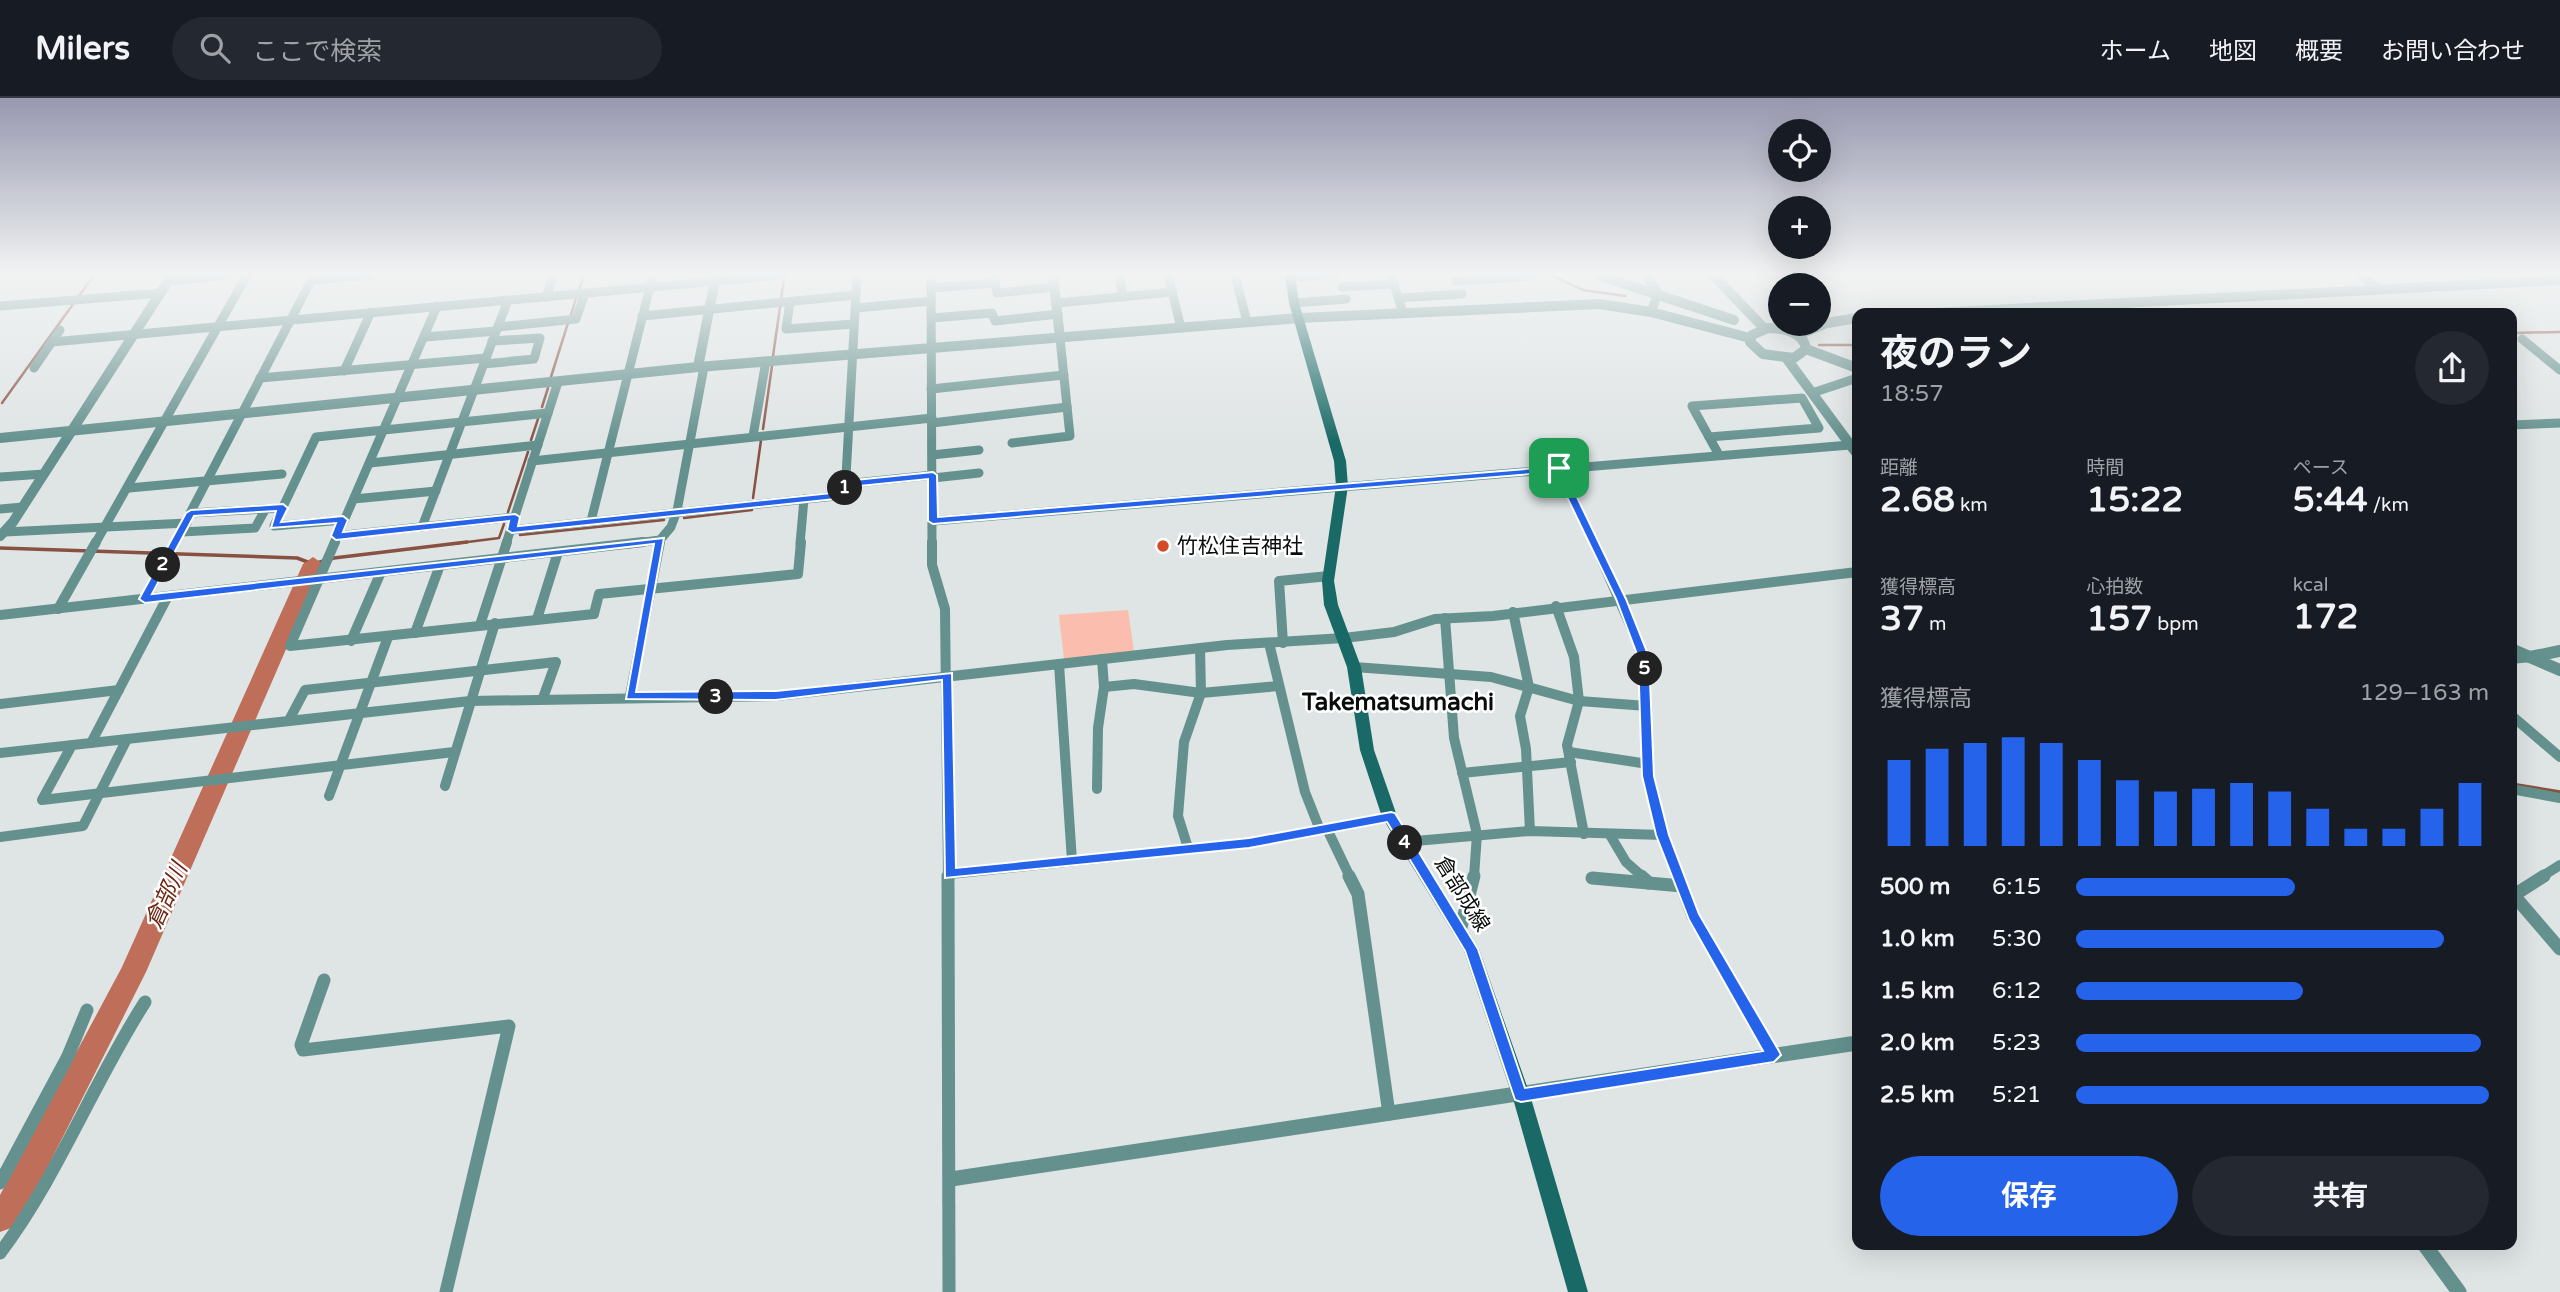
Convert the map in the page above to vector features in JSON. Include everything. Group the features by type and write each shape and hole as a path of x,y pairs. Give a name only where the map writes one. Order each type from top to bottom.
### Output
{"main road":[{"name":"倉部成線","path":"1302,331 1340,461 1342,486 1329,576 1331,605 1354,667 1367,750 1391,817 1404,842 1471,949 1521,1095 1578,1292"}],"street":[{"path":"34,368 60,331"},
{"path":"2,534 23,507 136,331"},
{"path":"52,342 169,331"},
{"path":"58,609 217,331"},
{"path":"145,599 285,331"},
{"path":"344,371 362,331"},
{"path":"427,331 290,646 594,614 598,594 798,574 804,499"},
{"path":"425,337 482,331"},
{"path":"422,527 496,331"},
{"path":"591,521 610,454 639,331"},
{"path":"630,696 660,540 671,527 677,511 706,331"},
{"path":"512,530 845,495 854,331"},
{"path":"932,331 932,565 945,609 948,676 950,874 947,952 951,1179 949,1292"},
{"path":"1012,443 1070,436 1059,331"},
{"path":"0,438 73,428 701,367 1148,331"},
{"path":"1722,331 1750,338"},
{"path":"1750,338 1760,331"},
{"path":"1799,336 1807,349"},
{"path":"260,379 413,364 534,359 540,338 492,341"},
{"path":"1750,338 1753,346 1763,354 1787,359 1800,356 1807,349"},
{"path":"2522,339 2560,370"},
{"path":"1807,349 1852,366"},
{"path":"1787,359 1852,448"},
{"path":"753,436 766,361"},
{"path":"931,389 1063,375"},
{"path":"1812,393 1852,380"},
{"path":"480,625 558,382"},
{"path":"1709,437 1819,428 1802,398 1692,406 1709,437 1719,455"},
{"path":"532,461 688,446 850,425 1067,407"},
{"path":"343,520 274,526 316,437 548,413"},
{"path":"2517,425 2560,423"},
{"path":"370,463 538,445"},
{"path":"933,521 1850,445"},
{"path":"932,455 979,450"},
{"path":"1559,468 1621,599 1644,657 1648,764 1654,806 1663,835 1693,916 1774,1055"},
{"path":"845,485 979,473"},
{"path":"0,477 44,474"},
{"path":"129,488 282,474"},
{"path":"354,499 436,491"},
{"path":"0,509 23,507"},
{"path":"2,534 186,523 283,508"},
{"path":"186,523 255,528 265,510"},
{"path":"336,536 515,517"},
{"path":"0,615 660,540"},
{"path":"537,619 558,552"},
{"path":"415,633 440,565"},
{"path":"351,641 381,572"},
{"path":"0,753 470,701 630,696 776,696 1200,648 1344,638 1394,632 1445,618 1852,573"},
{"path":"1283,643 1279,581 1329,576"},
{"path":"91,743 168,596"},
{"path":"1556,606 1574,657 1579,701 1567,745 1584,834"},
{"path":"1513,612 1529,687 1520,716 1527,767 1530,831"},
{"path":"1445,618 1454,738 1477,834 1475,873 1460,931"},
{"path":"445,786 495,624"},
{"path":"329,796 388,636"},
{"path":"1269,643 1305,792 1358,894 1389,1114"},
{"path":"1188,848 1178,816 1184,742 1201,693 1200,648"},
{"path":"2517,658 2560,651"},
{"path":"2517,652 2560,670"},
{"path":"1097,789 1098,728 1104,687 1102,659"},
{"path":"289,720 305,690 372,680 556,662 543,698"},
{"path":"1059,664 1072,861"},
{"path":"1354,667 1449,672 1529,687 1579,701 1647,706"},
{"path":"1104,687 1134,684 1201,693 1279,686"},
{"path":"0,704 118,690"},
{"path":"2517,720 2560,757"},
{"path":"0,837 83,827 127,739"},
{"path":"72,745 43,800 454,752"},
{"path":"1462,773 1527,767 1570,757 1648,764"},
{"path":"2517,790 2560,798"},
{"path":"950,874 1249,843 1391,817"},
{"path":"1404,842 1530,831 1663,835"},
{"path":"1610,835 1626,862 1649,883"},
{"path":"2517,892 2560,865"},
{"path":"1592,877 1682,886"},
{"path":"2517,901 2560,949"},
{"path":"324,980 301,1045 303,1049 509,1026 446,1292"},
{"path":"0,1253 27,1216 111,1055 145,1002"},
{"path":"0,1184 68,1056 87,1010"},
{"path":"951,1179 1852,1044"},
{"path":"2428,1250 2459,1292"}],"shaded area":[{"path":"1128,610 1134,652 1064,659 1059,615"}],"waterway":[{"name":"倉部川","path":"2,403 54,331"},
{"path":"550,380 566,331"},
{"path":"773,356 777,331"},
{"path":"2517,333 2560,332"},
{"path":"1819,345 1852,345"},
{"path":"763,429 772,366"},
{"path":"542,407 548,388"},
{"path":"531,440 538,419"},
{"path":"753,498 761,440"},
{"path":"508,512 528,452"},
{"path":"684,518 752,510"},
{"path":"520,535 664,520"},
{"path":"452,544 499,538 504,524"},
{"path":"0,548 297,558 313,564 334,558 467,542"},
{"name":"倉部川","path":"0,1217 14,1202 133,972 313,564"},
{"path":"2517,785 2560,792"}],"place":[{"name":"竹松住吉神社","path":"1163,546"}],"district":[{"name":"Takematsumachi","path":"1398,702"}],"route":[{"path":"1559,468 1621,599 1644,657 1648,776 1663,835 1693,916 1774,1055 1521,1095 1471,949 1391,817 1249,843 950,874 946,748 948,676 776,696 630,696 660,540 145,599 191,513 283,508 274,526 343,520 336,536 515,517 512,530 845,495 845,485 933,475 933,521 1559,468"}]}
